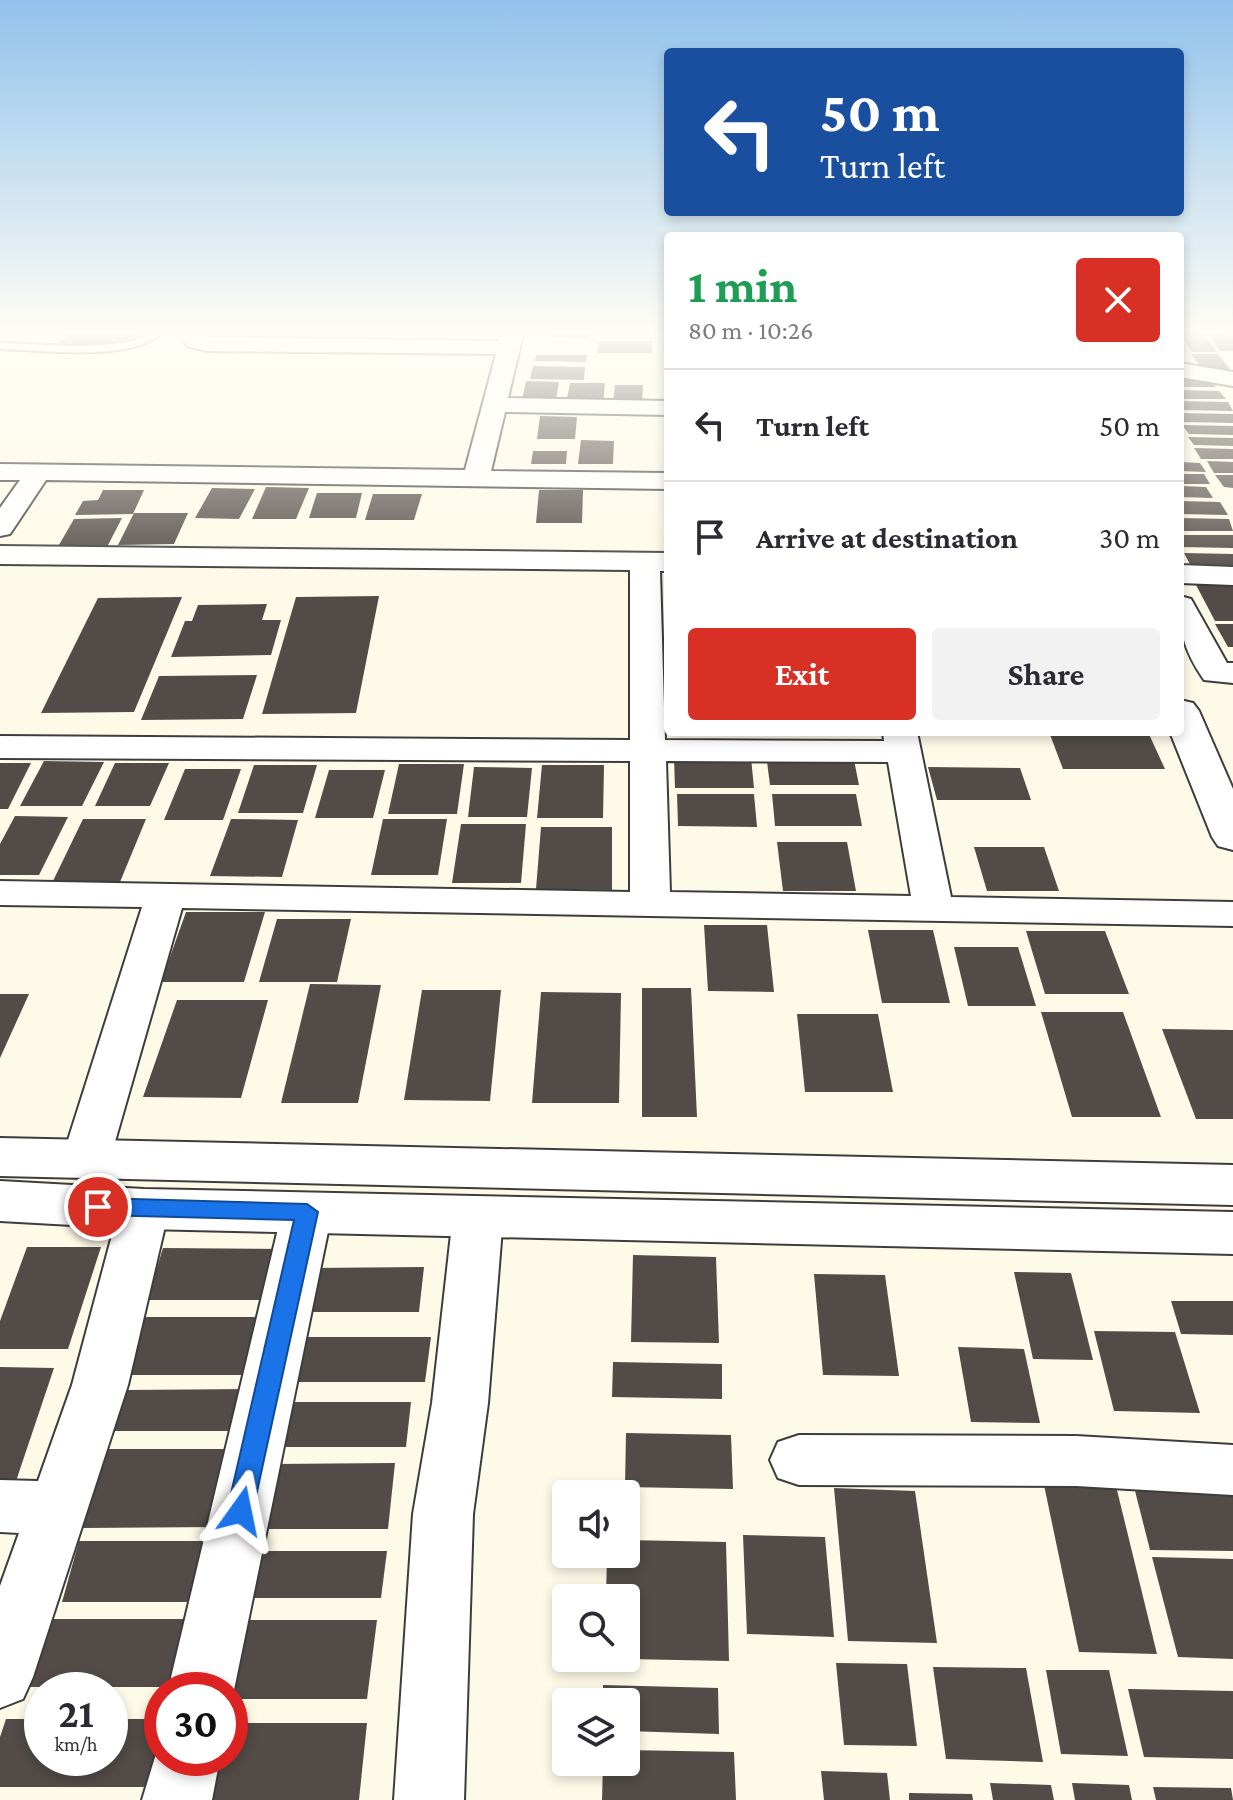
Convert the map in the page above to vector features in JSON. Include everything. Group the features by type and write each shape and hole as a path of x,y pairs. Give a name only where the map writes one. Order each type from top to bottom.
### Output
{"street":[{"path":"476,478 490,415"},
{"path":"0,472 664,481"},
{"path":"0,528 38,473"},
{"path":"0,555 656,562 648,750 650,904"},
{"path":"1184,574 1233,576"},
{"path":"1184,613 1216,673 1233,673"},
{"path":"1184,720 1230,824"},
{"path":"0,747 648,750 902,742 933,908"},
{"path":"0,893 1233,914"},
{"path":"86,1159 166,896"},
{"path":"0,1157 86,1159 478,1216 1233,1233"},
{"path":"0,1201 144,1209 326,1196 1233,1185"},
{"path":"206,1672 326,1196"},
{"path":"0,1677 100,1385 144,1209"},
{"path":"429,1800 443,1514 460,1403 478,1216"},
{"path":"799,1460 1076,1461 1233,1470"},
{"path":"0,1506 58,1508"},
{"path":"177,1800 182,1776"}],"building":[{"path":"1184,415 1233,415 1233,423 1184,422"},
{"path":"540,416 577,417 575,439 537,439"},
{"path":"1184,425 1233,426 1233,435 1189,434"},
{"path":"1188,437 1233,438 1233,446 1194,445"},
{"path":"581,440 614,441 613,464 578,464"},
{"path":"1194,448 1233,449 1233,459 1201,459"},
{"path":"533,451 567,451 566,464 531,464"},
{"path":"1207,461 1233,462 1233,473 1214,473"},
{"path":"1184,462 1200,463 1206,472 1184,471"},
{"path":"1184,474 1204,474 1210,484 1184,484"},
{"path":"1215,475 1233,475 1233,488 1224,487"},
{"path":"1184,486 1206,487 1213,498 1184,497"},
{"path":"266,487 309,488 296,519 252,519"},
{"path":"212,488 255,489 239,519 195,518"},
{"path":"103,490 144,490 133,514 75,515 83,501 98,500"},
{"path":"539,490 583,490 582,523 536,523"},
{"path":"317,493 362,493 356,518 309,518"},
{"path":"373,494 422,494 414,520 365,520"},
{"path":"1184,501 1220,502 1228,515 1184,514"},
{"path":"134,513 188,513 174,544 118,545"},
{"path":"122,518 106,549 56,550 74,519"},
{"path":"1184,518 1229,519 1233,531 1184,531"},
{"path":"1184,535 1233,535 1233,548 1184,547"},
{"path":"1184,553 1233,554 1233,568 1192,568"},
{"path":"1196,585 1233,585 1233,621 1215,621"},
{"path":"379,596 356,713 262,714 296,597"},
{"path":"182,597 134,712 41,713 98,598"},
{"path":"267,604 262,620 281,620 271,655 171,657 185,621 192,621 198,605"},
{"path":"1215,624 1233,624 1233,647 1228,647"},
{"path":"257,675 243,719 141,720 159,676"},
{"path":"1051,736 1150,736 1165,769 1063,769"},
{"path":"766,754 853,755 859,785 770,785"},
{"path":"674,758 751,758 754,788 675,788"},
{"path":"44,761 104,762 82,806 20,806"},
{"path":"0,763 31,763 8,809 0,809"},
{"path":"115,763 169,763 150,806 95,806"},
{"path":"399,764 464,764 457,814 388,814"},
{"path":"254,765 317,765 303,813 238,813"},
{"path":"542,765 604,765 603,818 537,818"},
{"path":"474,767 532,768 527,817 468,817"},
{"path":"928,767 1020,768 1031,800 937,800"},
{"path":"185,769 241,769 223,820 164,820"},
{"path":"329,770 385,770 373,818 315,818"},
{"path":"677,794 754,794 757,827 678,826"},
{"path":"772,794 856,794 862,826 775,826"},
{"path":"15,816 68,817 39,875 0,875 0,844"},
{"path":"83,819 146,819 120,882 53,881"},
{"path":"231,819 298,820 282,877 210,876"},
{"path":"383,819 447,819 438,875 371,875"},
{"path":"461,824 526,824 521,883 452,883"},
{"path":"541,827 612,827 612,890 536,889"},
{"path":"777,842 847,842 856,891 783,891"},
{"path":"974,847 1044,847 1059,891 987,891"},
{"path":"186,912 265,912 244,982 161,982"},
{"path":"277,919 351,919 337,982 259,982"},
{"path":"704,925 767,925 774,992 708,991"},
{"path":"868,930 933,930 950,1003 882,1003"},
{"path":"1026,931 1105,931 1129,994 1045,994"},
{"path":"954,947 1018,947 1036,1006 968,1006"},
{"path":"310,984 381,985 358,1103 281,1103"},
{"path":"642,988 691,988 697,1117 642,1117"},
{"path":"422,990 501,990 490,1101 404,1100"},
{"path":"541,992 621,993 619,1103 532,1103"},
{"path":"0,994 29,994 0,1058"},
{"path":"177,1000 268,1000 241,1098 143,1097"},
{"path":"1041,1012 1123,1012 1161,1117 1072,1117"},
{"path":"797,1014 878,1014 893,1092 805,1092"},
{"path":"1162,1029 1233,1030 1233,1119 1196,1119"},
{"path":"27,1247 101,1247 68,1349 0,1349 0,1321"},
{"path":"163,1248 290,1249 279,1300 147,1300"},
{"path":"633,1255 716,1257 719,1343 631,1342"},
{"path":"424,1267 419,1312 304,1312 312,1268"},
{"path":"1014,1272 1071,1273 1093,1360 1033,1359"},
{"path":"814,1274 885,1275 899,1376 823,1375"},
{"path":"1171,1301 1233,1301 1233,1335 1181,1334"},
{"path":"143,1317 270,1317 258,1375 127,1375"},
{"path":"1094,1331 1175,1332 1200,1413 1114,1411"},
{"path":"294,1337 431,1337 425,1382 285,1382"},
{"path":"958,1347 1024,1349 1040,1423 971,1422"},
{"path":"613,1362 722,1364 722,1399 612,1397"},
{"path":"0,1367 54,1368 11,1496 0,1496"},
{"path":"251,1389 241,1431 113,1431 125,1390"},
{"path":"284,1402 411,1402 406,1447 276,1447"},
{"path":"626,1433 731,1435 733,1489 640,1487 640,1480 625,1480"},
{"path":"104,1449 233,1449 216,1527 82,1528"},
{"path":"395,1463 388,1529 259,1529 271,1464"},
{"path":"1132,1479 1233,1481 1233,1551 1150,1550"},
{"path":"1044,1485 1116,1486 1157,1654 1079,1652"},
{"path":"834,1488 915,1491 937,1643 848,1641"},
{"path":"743,1535 825,1537 834,1637 747,1634"},
{"path":"640,1540 726,1542 729,1661 640,1659 640,1584 606,1584 607,1568 640,1568"},
{"path":"79,1541 211,1541 198,1602 62,1602"},
{"path":"250,1551 387,1551 381,1598 241,1598"},
{"path":"1152,1557 1233,1559 1233,1659 1178,1657"},
{"path":"44,1619 194,1619 182,1672 144,1672 144,1687 128,1687 128,1672 28,1672"},
{"path":"234,1620 377,1620 367,1699 248,1699 248,1672 223,1672"},
{"path":"836,1663 907,1664 917,1746 844,1745"},
{"path":"933,1667 1026,1668 1043,1762 946,1759"},
{"path":"1046,1670 1109,1670 1128,1756 1061,1754"},
{"path":"603,1685 718,1688 719,1734 640,1731 640,1688 603,1688"},
{"path":"1128,1689 1233,1691 1233,1759 1144,1757"},
{"path":"6,1719 24,1719 24,1776 128,1776 128,1719 144,1719 144,1776 156,1776 154,1787 0,1787 0,1737"},
{"path":"248,1723 367,1723 359,1800 192,1800 197,1776 248,1776"},
{"path":"640,1750 734,1752 736,1800 602,1800 603,1776 640,1776"},
{"path":"821,1771 887,1773 890,1800 824,1800"},
{"path":"990,1783 1051,1785 1054,1800 993,1800"},
{"path":"1072,1783 1129,1785 1132,1800 1075,1800"},
{"path":"1153,1787 1231,1788 1233,1800 1156,1800"},
{"path":"909,1793 972,1794 973,1800 909,1800"}],"route":[{"path":"98,1207 307,1212 241,1511"}]}
